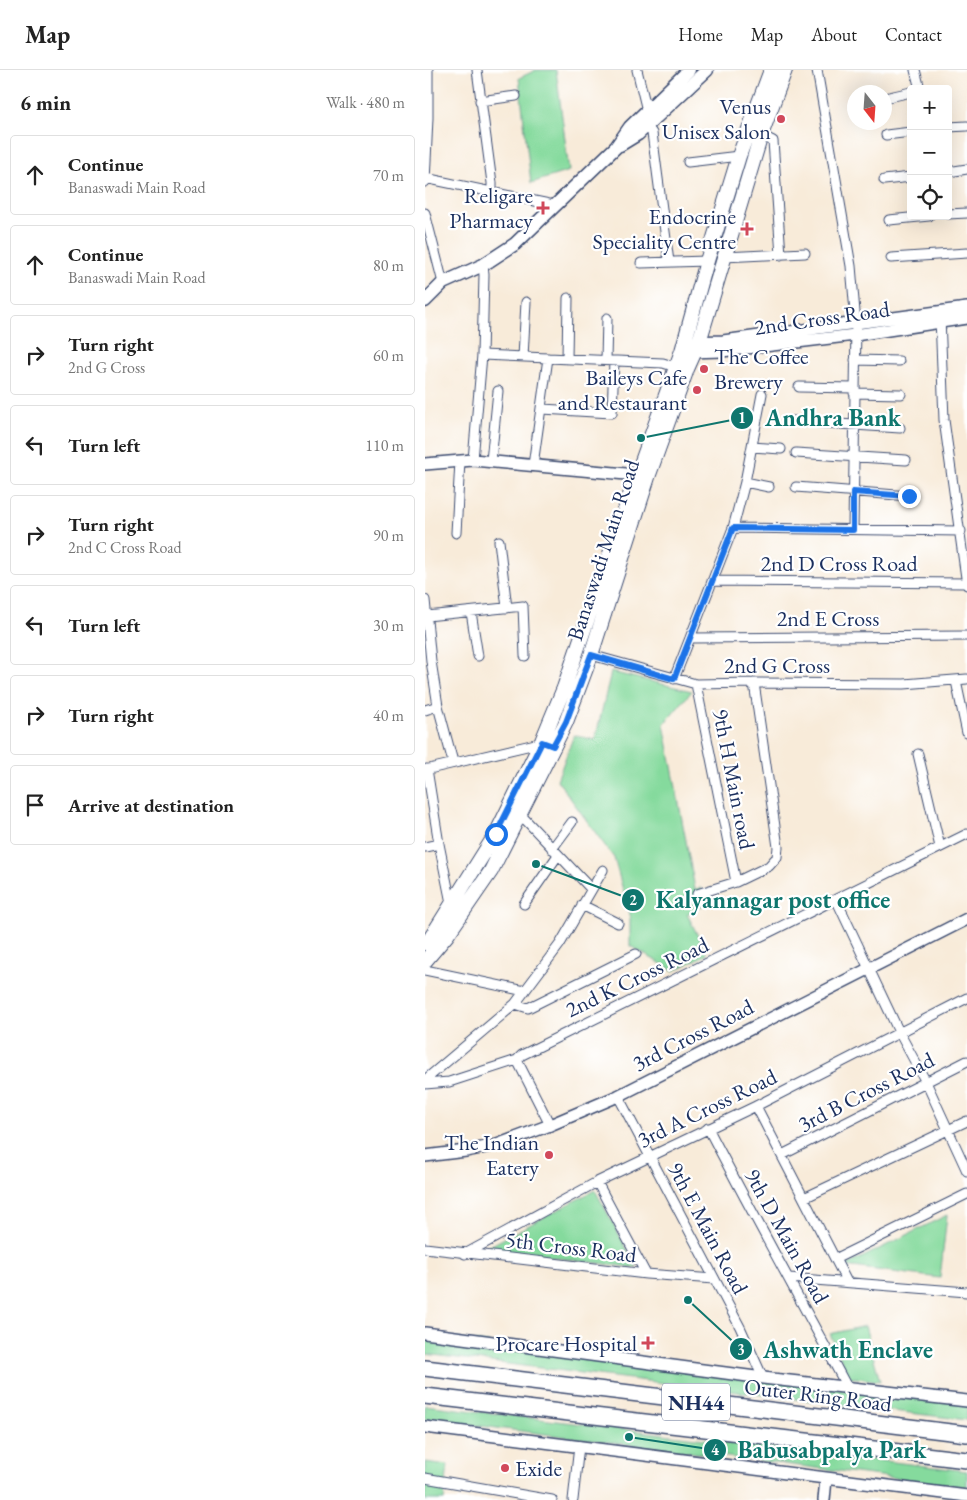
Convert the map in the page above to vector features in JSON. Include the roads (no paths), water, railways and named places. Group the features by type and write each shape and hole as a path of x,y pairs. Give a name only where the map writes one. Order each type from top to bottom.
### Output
{"highway":[{"name":"Outer Ring Road","path":"425,1368 967,1434"},
{"name":"NH44","path":"425,1396 967,1460"}],"main road":[{"path":"616,147 629,127 689,70"},
{"path":"425,301 443,283 483,265 515,244 616,147 638,134 707,70"},
{"name":"Banaswadi Main Road","path":"690,347 707,262 739,156 771,70"},
{"name":"Banaswadi Main Road","path":"425,961 440,946 491,871 520,814 547,744 564,688 637,475 690,347 724,258 761,135 785,70"},
{"name":"Banaswadi Main Road","path":"425,943 496,834 547,744 566,722 591,655 681,368"}],"street":[{"path":"425,183 428,70"},
{"path":"477,70 492,192"},
{"path":"637,70 647,111"},
{"path":"817,70 851,266 855,329 853,530"},
{"path":"915,70 919,85"},
{"path":"892,96 907,93"},
{"path":"480,101 516,96"},
{"path":"647,126 652,133 669,262"},
{"path":"952,128 967,126"},
{"path":"885,135 907,132"},
{"path":"761,135 773,141 781,255"},
{"path":"688,162 739,156"},
{"path":"952,171 967,169"},
{"path":"884,180 907,177"},
{"path":"425,178 554,205"},
{"path":"952,214 967,212"},
{"path":"425,213 443,283"},
{"path":"889,220 907,218"},
{"path":"891,258 967,252"},
{"path":"724,258 805,253"},
{"path":"641,264 707,262"},
{"path":"473,460 482,355 483,265"},
{"path":"567,359 568,298"},
{"path":"523,357 526,302"},
{"name":"2nd Cross Road","path":"940,317 967,308"},
{"path":"940,317 944,420 967,584"},
{"name":"2nd Cross Road","path":"690,347 723,341 855,329 940,317 967,318"},
{"path":"542,409 611,413 607,318"},
{"path":"482,355 663,363 681,368"},
{"path":"533,465 548,358"},
{"path":"855,360 899,361"},
{"path":"799,387 901,394"},
{"path":"491,461 498,391"},
{"path":"674,679 733,528 745,482 762,394"},
{"path":"793,421 900,428"},
{"path":"752,447 781,449"},
{"path":"796,454 906,460"},
{"path":"456,533 460,460"},
{"path":"425,464 473,460 637,475"},
{"path":"745,482 769,487"},
{"path":"795,488 909,496"},
{"path":"733,528 961,531"},
{"path":"499,541 507,608"},
{"name":"2nd D Cross Road","path":"712,582 967,584"},
{"path":"425,600 428,662 453,762"},
{"path":"427,616 523,606 525,656"},
{"path":"471,612 478,656"},
{"name":"2nd E Cross","path":"690,638 967,636"},
{"name":"2nd G Cross","path":"591,655 696,684 904,684 967,679"},
{"path":"956,681 967,733"},
{"path":"697,894 736,882 773,862 777,853 754,683"},
{"name":"9th H Main road","path":"696,684 736,882"},
{"path":"425,710 438,706"},
{"path":"451,903 439,844 428,805 426,769 547,744"},
{"path":"918,754 940,847"},
{"path":"520,814 591,890"},
{"path":"524,904 572,822"},
{"name":"2nd K Cross Road","path":"425,1084 449,1082 517,1060 522,1055 967,834"},
{"path":"425,847 439,844"},
{"path":"425,1080 515,1004 560,944 603,870"},
{"path":"836,899 899,1032 926,1082 967,1171"},
{"path":"582,905 618,923"},
{"name":"3rd Cross Road","path":"425,1156 497,1145 550,1126 618,1096 967,919"},
{"path":"515,1004 528,1008 637,954"},
{"path":"425,970 525,991"},
{"name":"3rd A Cross Road","path":"465,1254 597,1182 756,1106 967,998"},
{"path":"517,1060 550,1126"},
{"name":"3rd B Cross Road","path":"782,1155 967,1062"},
{"name":"9th E Main Road","path":"618,1096 740,1327 763,1378"},
{"path":"756,1106 847,1282"},
{"path":"804,1198 967,1121"},
{"name":"9th D Main Road","path":"708,1128 746,1202 847,1387"},
{"path":"597,1182 646,1274"},
{"path":"835,1259 967,1194"},
{"name":"5th Cross Road","path":"425,1248 646,1274 714,1279"},
{"path":"789,1278 967,1292"},
{"path":"425,1333 763,1378 967,1401"},
{"path":"425,1427 967,1496"},
{"path":"573,1500 579,1446"},
{"path":"425,1478 552,1500"},
{"path":"824,1500 826,1479"}],"place":[{"name":"Venus Unisex Salon","path":"781,119"},
{"name":"Religare Pharmacy","path":"543,208"},
{"name":"Endocrine Speciality Centre","path":"747,229"},
{"name":"The Coffee Brewery","path":"704,369"},
{"name":"Baileys Cafe and Restaurant","path":"697,390"},
{"name":"Andhra Bank","path":"641,438"},
{"name":"Kalyannagar post office","path":"536,864"},
{"name":"The Indian Eatery","path":"549,1155"},
{"name":"Ashwath Enclave","path":"688,1300"},
{"name":"Procare Hospital","path":"648,1343"},
{"name":"Babusabpalya Park","path":"629,1437"},
{"name":"Exide","path":"505,1468"}]}
